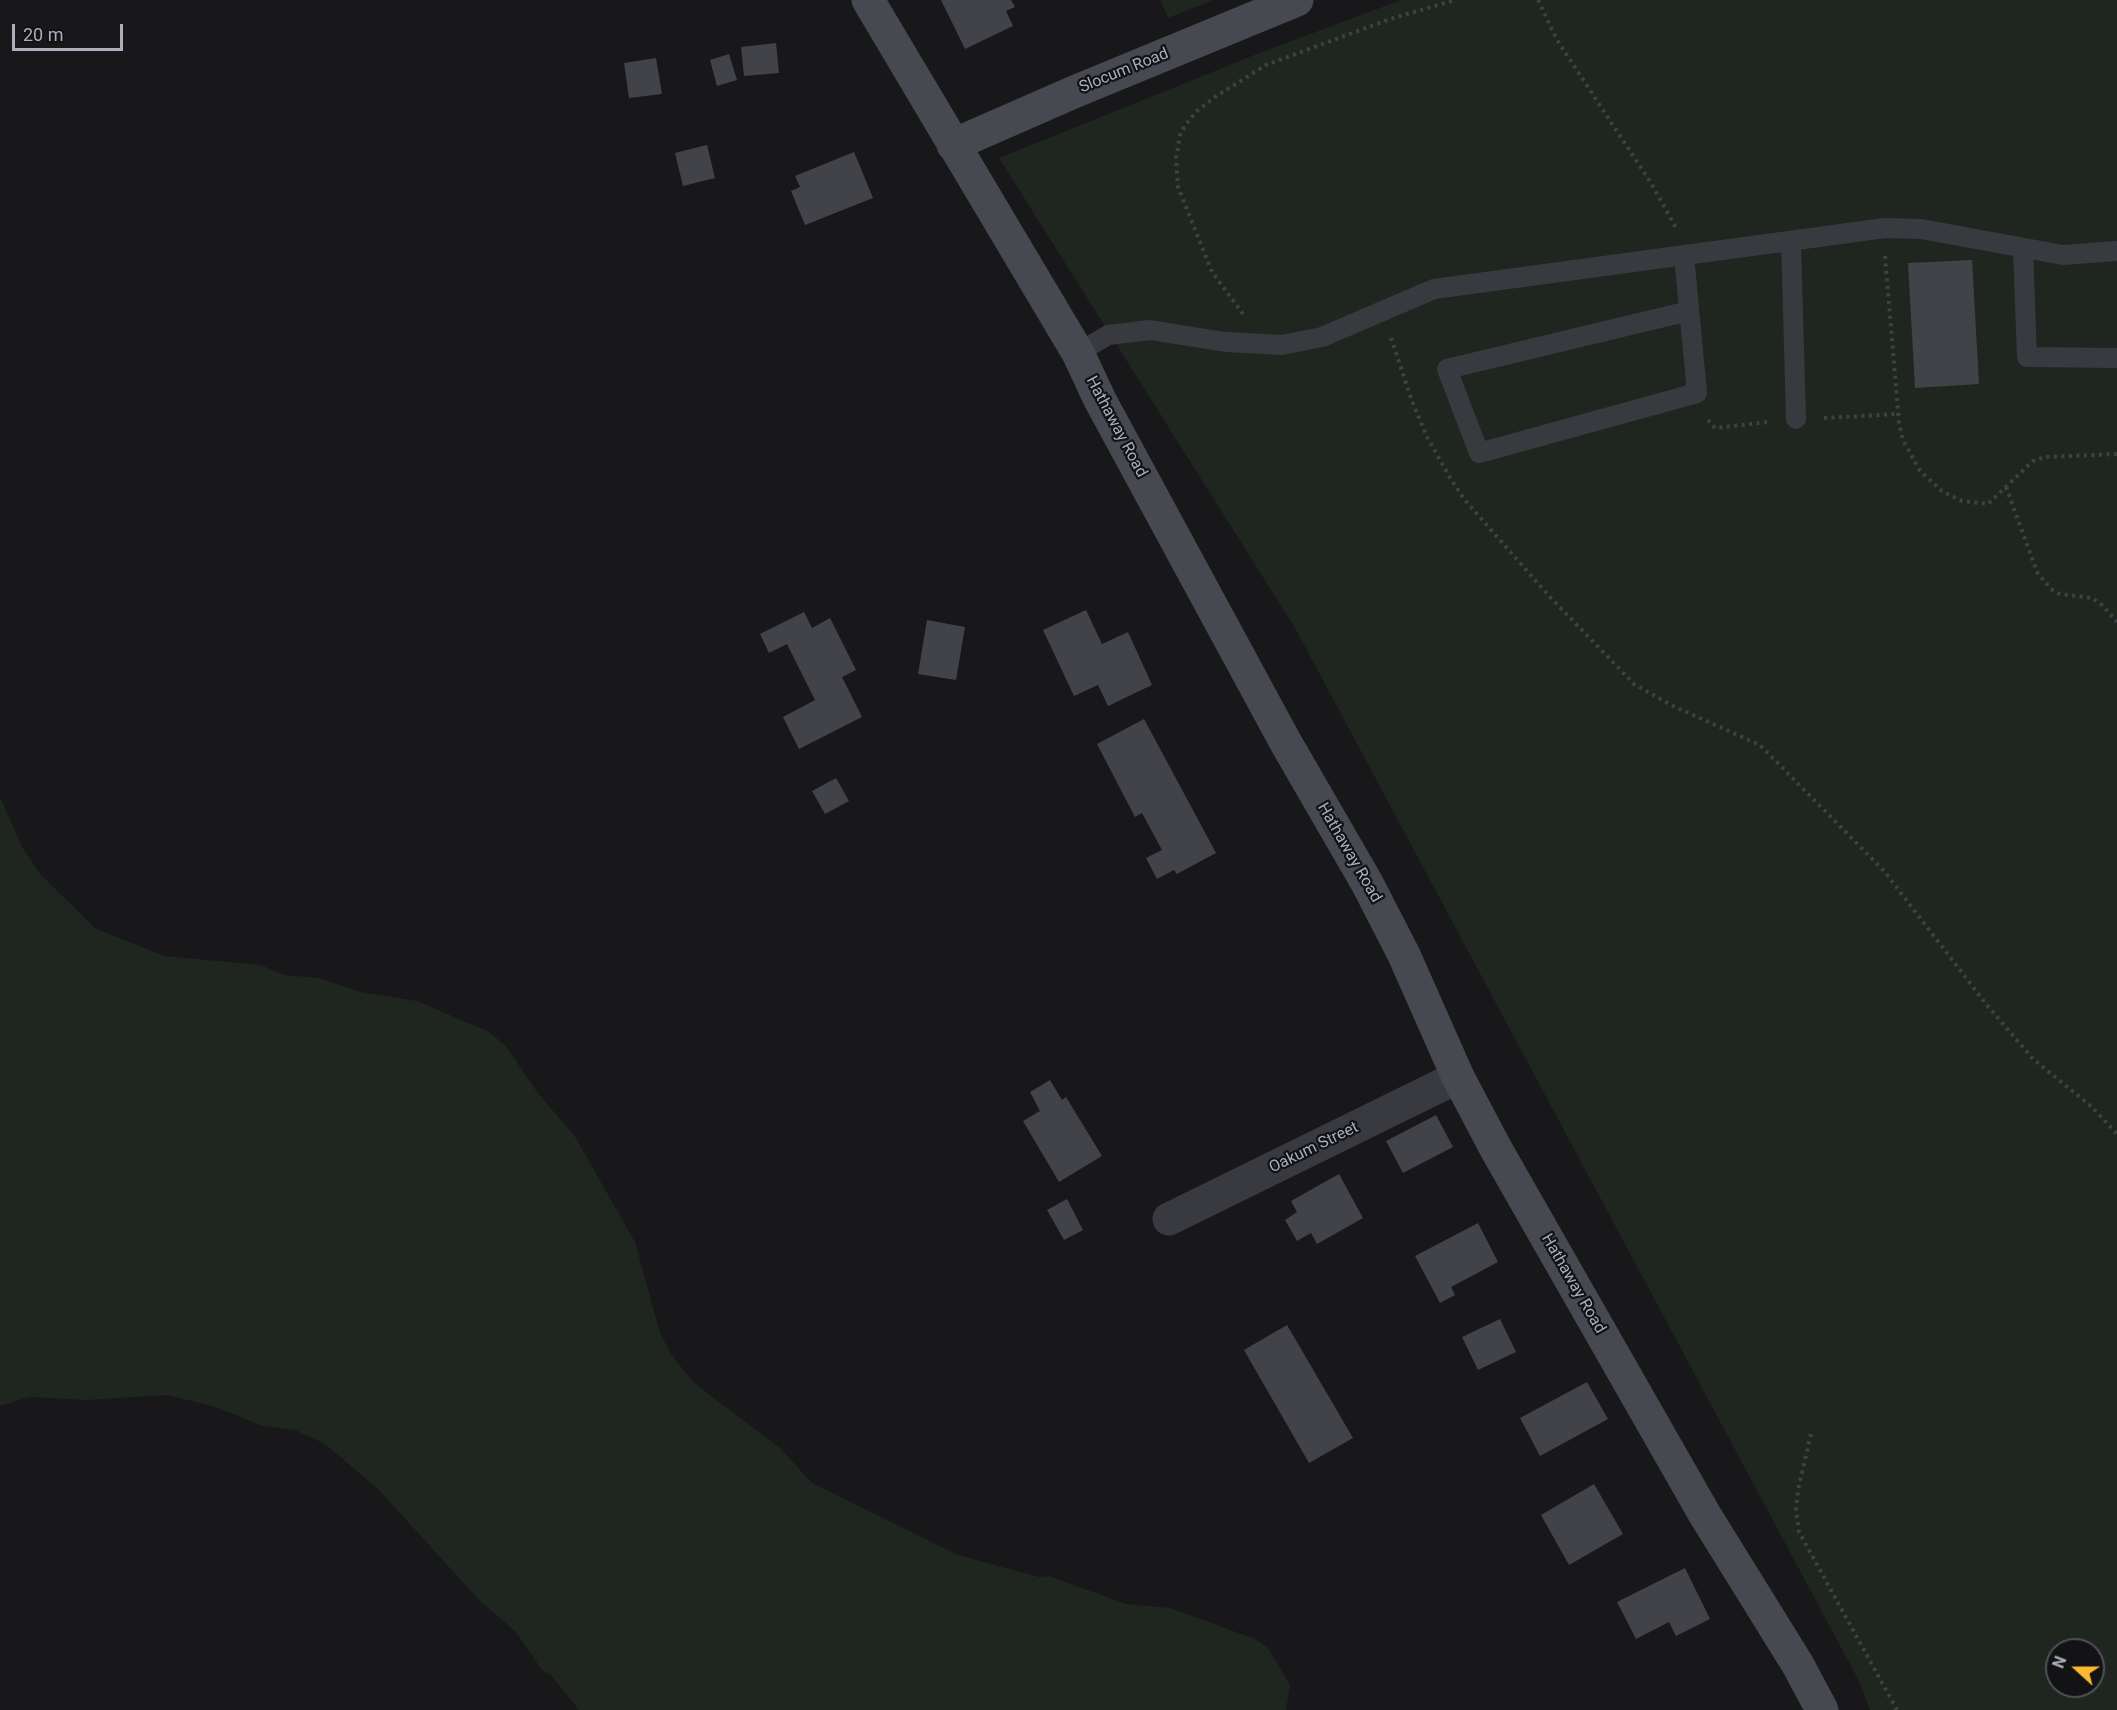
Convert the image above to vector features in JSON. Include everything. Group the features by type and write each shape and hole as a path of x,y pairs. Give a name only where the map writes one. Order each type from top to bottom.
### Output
{"main road":[{"name":"Hathaway Road","path":"868,0 952,145 1078,353 1100,400 1286,743 1372,893 1404,955 1458,1077 1496,1149 1705,1515 1798,1665 1822,1710"},
{"name":"Slocum Road","path":"952,145 1297,0"}],"street":[{"name":"Oakum Street","path":"1169,1219 1458,1077"}],"lane":[{"path":"1078,353 1108,335 1150,330 1225,342 1282,345 1322,337 1434,289 1883,228 1921,229 2063,255 2117,252"},
{"path":"1791,241 1796,419"},
{"path":"2023,248 2027,357 2117,358"},
{"path":"1684,255 1697,393 1479,453 1447,369 1689,311"}],"path":[{"path":"1266,344 1212,272 1196,238 1178,187 1175,168 1180,135 1197,111 1266,65 1390,19 1455,0"},
{"path":"1538,0 1557,40 1674,220 1684,255"},
{"path":"1883,228 1899,423 1903,440 1920,471 1942,491 1962,501 1988,504 2024,467 2045,457 2117,454"},
{"path":"1382,312 1412,401 1427,437 1449,476 1464,499 1549,596 1634,684 1671,705 1760,745 1884,872 1986,1004 2033,1059 2092,1107 2117,1134"},
{"path":"2006,487 2037,572 2051,589 2060,594 2092,598 2102,604 2117,622"},
{"path":"1811,1434 1798,1490 1796,1510 1799,1532 1897,1710"}],"shaded area":[{"path":"1160,0 1213,0 1168,18"},
{"path":"1401,0 2117,0 2117,1710 1870,1710 1859,1681 1295,628 999,158 1257,54"},
{"path":"0,797 22,847 41,875 96,929 165,956 261,965 284,975 319,978 361,992 417,1001 489,1032 506,1046 537,1092 574,1135 635,1242 660,1333 671,1354 693,1382 781,1449 812,1483 958,1555 1039,1577 1049,1576 1126,1604 1170,1608 1255,1639 1268,1648 1290,1685 1286,1710 579,1710 551,1675 542,1670 515,1631 480,1601 377,1488 325,1444 295,1430 263,1426 216,1407 167,1395 87,1400 29,1397 0,1406"}],"building":[{"path":"941,0 1011,0 1015,7 1006,11 1013,26 965,49"},
{"path":"776,43 779,73 744,76 741,47"},
{"path":"729,54 737,80 717,86 710,60"},
{"path":"656,58 662,94 629,98 624,63"},
{"path":"707,145 715,178 683,186 675,153"},
{"path":"854,152 873,198 805,225 791,191 800,187 795,176"},
{"path":"1972,260 1979,384 1915,388 1908,263"},
{"path":"1086,610 1102,644 1128,632 1152,685 1108,706 1098,685 1074,696 1043,630"},
{"path":"804,612 812,628 830,618 856,670 842,677 862,717 799,749 783,717 815,700 787,644 769,653 760,634"},
{"path":"927,620 965,627 956,680 918,674"},
{"path":"1144,719 1216,853 1177,874 1174,870 1157,879 1146,858 1162,850 1142,813 1135,817 1097,744"},
{"path":"836,778 849,801 825,814 812,791"},
{"path":"1050,1080 1062,1100 1066,1097 1102,1156 1059,1182 1023,1121 1040,1111 1030,1092"},
{"path":"1436,1115 1453,1147 1403,1173 1386,1141"},
{"path":"1339,1174 1363,1218 1317,1244 1311,1233 1297,1241 1285,1220 1297,1212 1291,1201"},
{"path":"1067,1199 1083,1230 1064,1240 1047,1210"},
{"path":"1478,1223 1498,1262 1451,1287 1455,1295 1440,1303 1415,1256"},
{"path":"1500,1319 1516,1352 1478,1370 1462,1337"},
{"path":"1287,1325 1353,1438 1309,1463 1244,1350"},
{"path":"1587,1382 1608,1419 1540,1456 1520,1418"},
{"path":"1594,1484 1623,1534 1569,1565 1541,1515"},
{"path":"1685,1568 1710,1619 1676,1636 1669,1622 1636,1639 1617,1602"}]}
